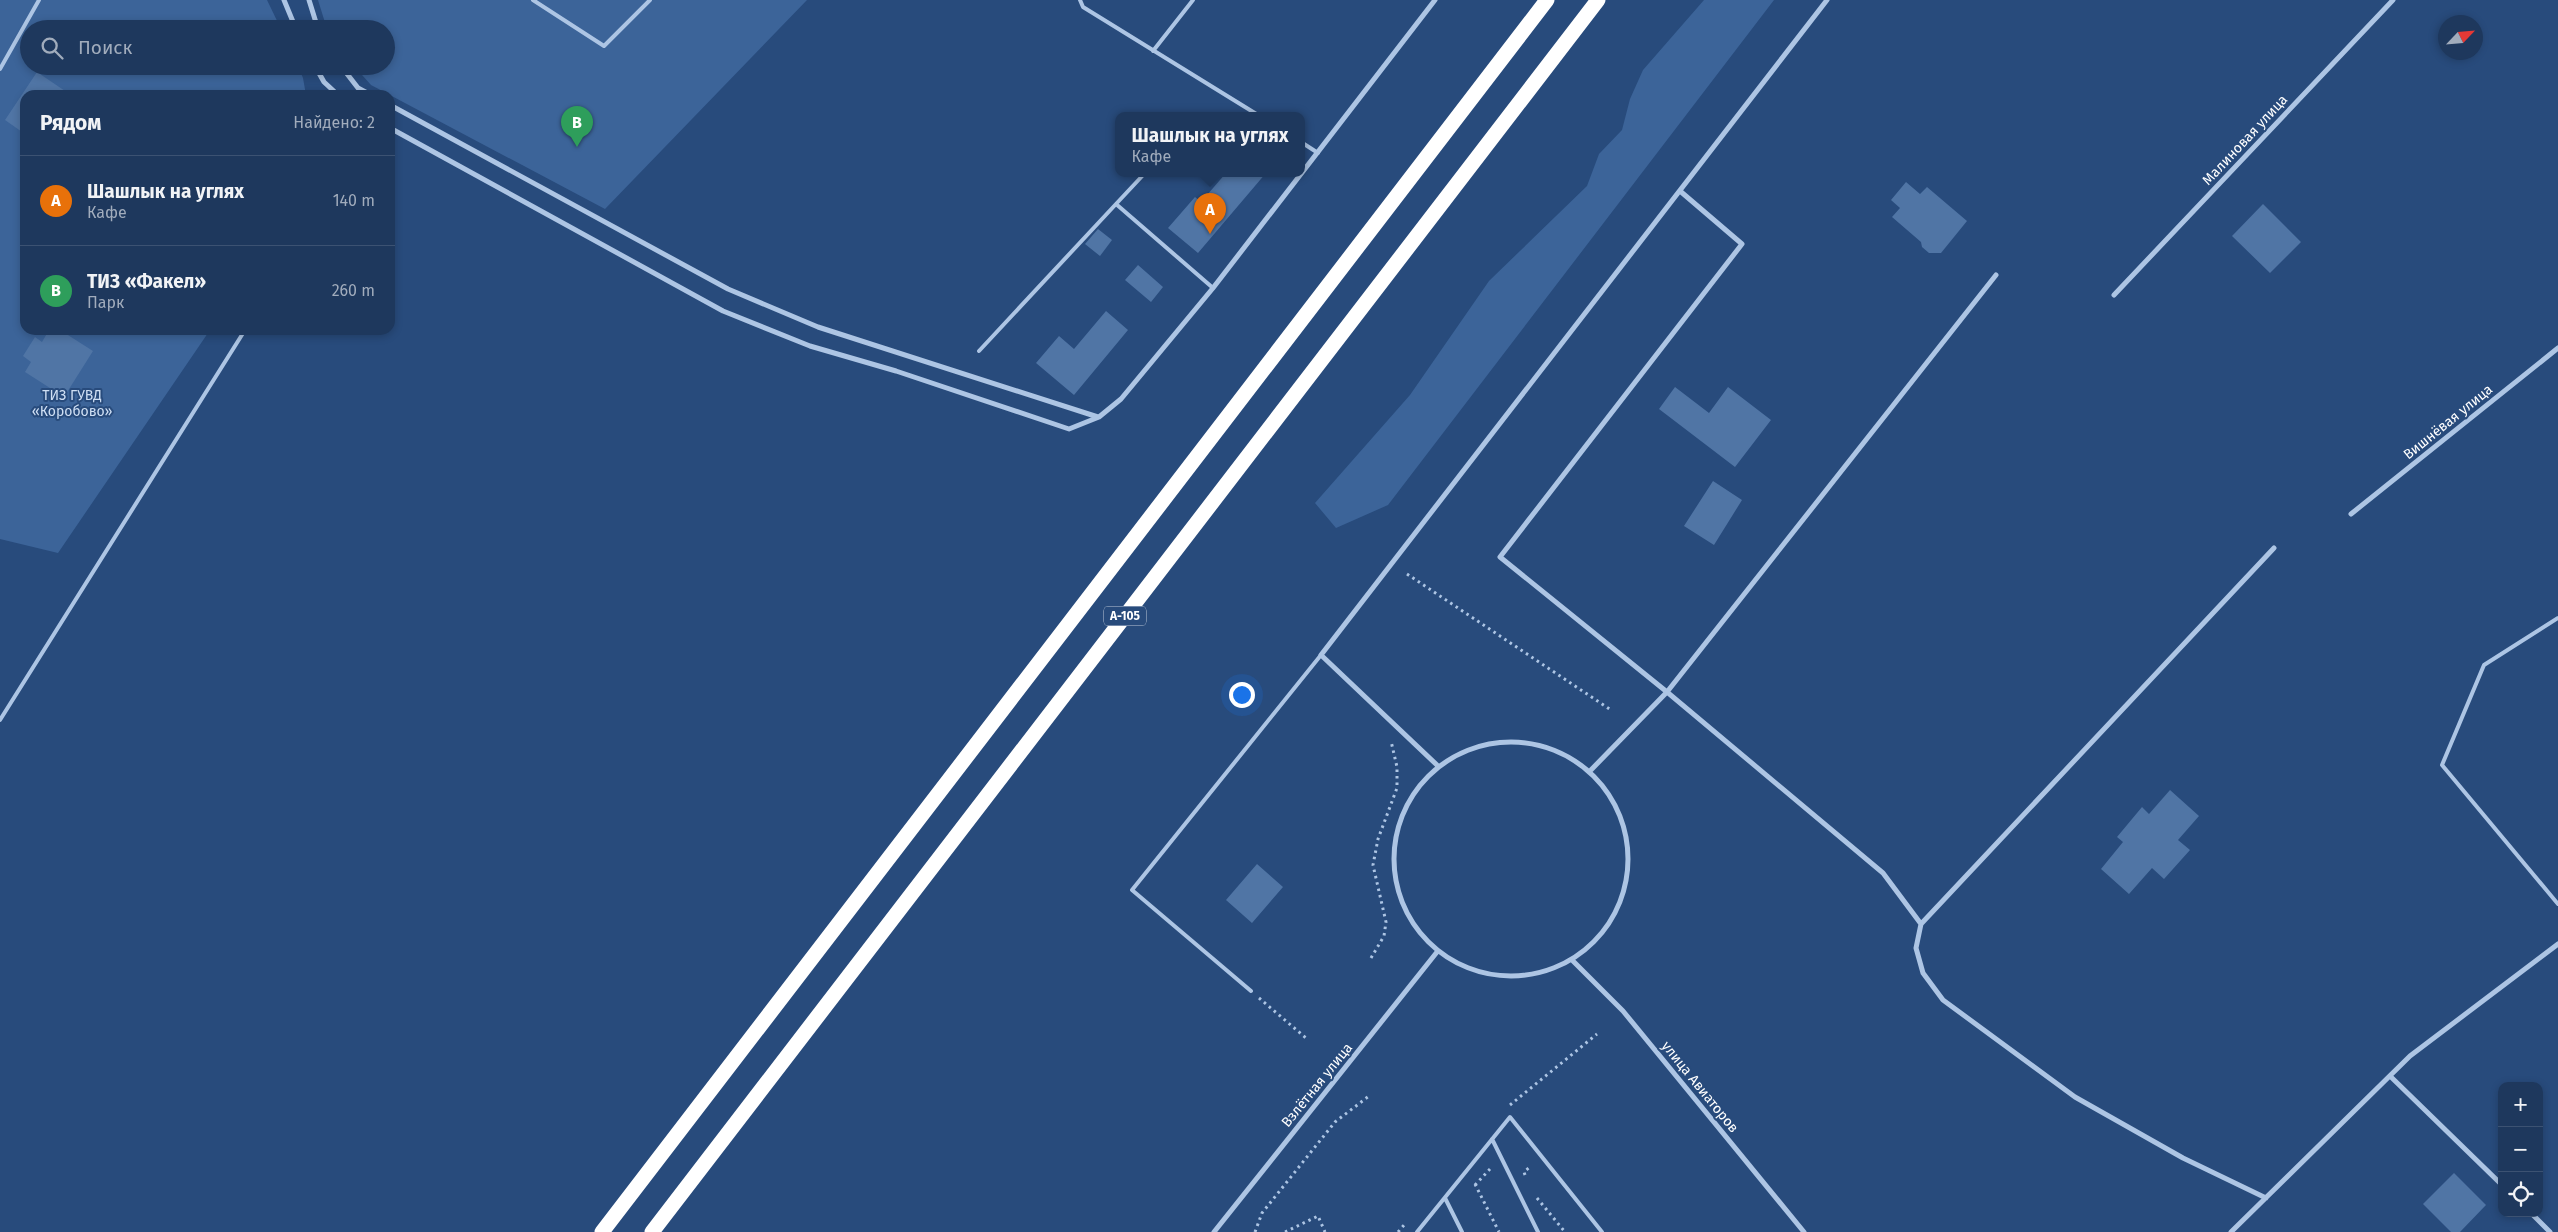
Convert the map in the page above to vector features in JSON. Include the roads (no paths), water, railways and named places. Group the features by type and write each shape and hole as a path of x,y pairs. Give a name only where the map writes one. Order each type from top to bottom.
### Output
{"highway":[{"name":"А-105","path":"602,1232 1546,0"},
{"name":"А-105","path":"652,1232 1598,0"}],"street":[{"path":"284,0 292,20"},
{"path":"309,0 315,20"},
{"path":"1305,171 1436,0"},
{"path":"1438,766 1320,655 1827,0"},
{"name":"Малиновая улица","path":"2114,295 2393,0"},
{"path":"320,75 332,90"},
{"path":"348,75 362,90"},
{"path":"395,108 728,289 818,327 1099,417"},
{"path":"395,131 723,311 810,346 896,371 1068,429 1099,417 1121,399 1213,288 1300,177"},
{"path":"1680,192 1742,244 1500,557 1666,692 1883,873 1921,924"},
{"path":"1589,772 1666,692 1996,275"},
{"name":"Вишнёвая улица","path":"2351,514 2558,348"},
{"path":"2266,1198 2183,1158 2075,1097 1943,1000 1923,973 1916,948 1921,924 2274,548"},
{"path":"1529,742 1574,758 1589,772 1609,792 1628,836 1628,884 1609,928 1573,961 1528,977 1480,974 1437,952 1409,920 1395,880 1395,837 1410,798 1438,766 1481,744 1529,742"},
{"path":"2231,1232 2410,1056 2558,944"},
{"name":"Взлётная улица","path":"1214,1232 1437,952"},
{"name":"улица Авиаторов","path":"1573,961 1623,1011 1804,1232"},
{"path":"2390,1076 2498,1181"},
{"path":"2535,1217 2550,1232"}],"lane":[{"path":"27,20 38,0"},
{"path":"533,0 604,46 650,0"},
{"path":"1080,0 1082,7 1253,112"},
{"path":"1153,51 1193,0"},
{"path":"0,69 20,33"},
{"path":"1305,144 1319,153"},
{"path":"979,351 1141,177"},
{"path":"1116,204 1213,288"},
{"path":"0,720 242,335"},
{"path":"2558,618 2484,665 2442,765 2558,904"},
{"path":"1251,991 1132,890 1320,655"},
{"path":"1417,1232 1510,1117 1602,1232"},
{"path":"1492,1138 1538,1232"},
{"path":"1445,1198 1462,1232"}],"place":[{"name":"ТИЗ «Факел»","path":"577,147"},
{"name":"Шашлык на углях","path":"1210,234"}],"park label":[{"name":"ТИЗ ГУВД «Коробово»","path":"72,404"}]}
